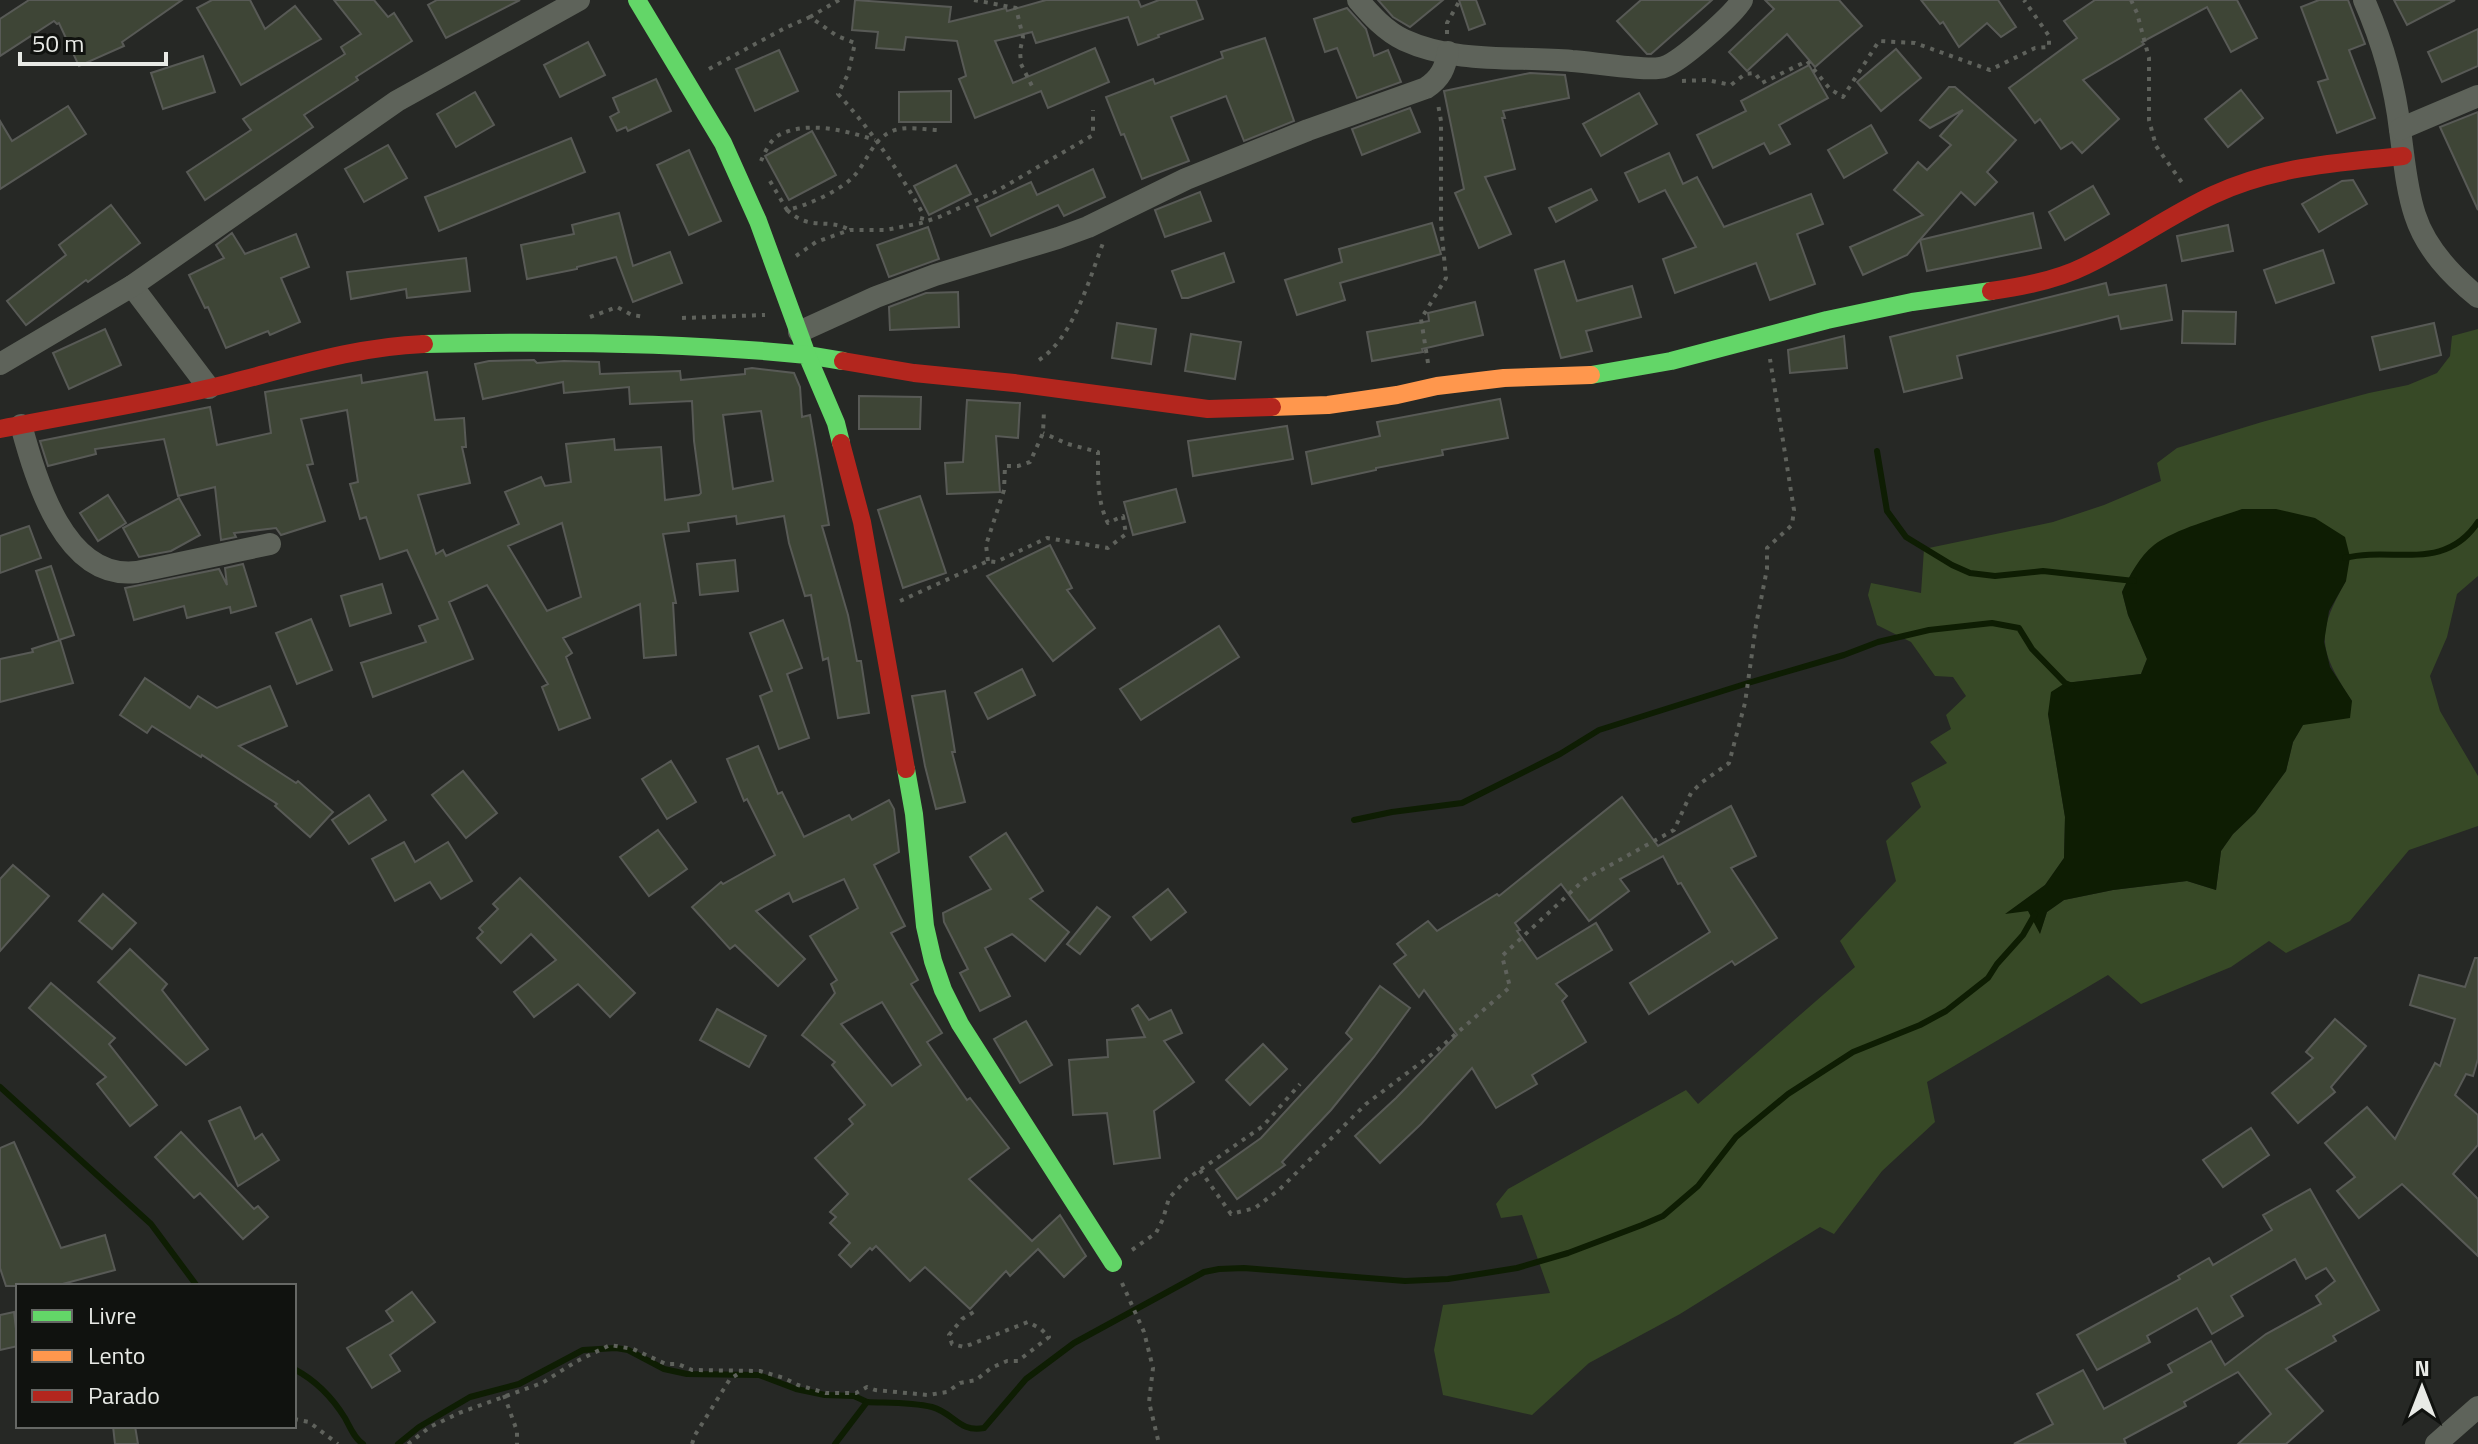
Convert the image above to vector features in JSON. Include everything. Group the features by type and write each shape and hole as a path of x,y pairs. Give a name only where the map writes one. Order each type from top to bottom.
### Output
{"street":[{"path":"0,364 132,286 397,101 579,0"},
{"path":"637,0 705,109 748,196 807,355 836,423 862,522 878,604 914,814 925,926 943,990 960,1024 1113,1263"},
{"path":"1358,0 1379,23 1401,39 1424,47 1471,56 1543,58 1663,68 1702,41 1742,0"},
{"path":"2364,0 2384,54 2415,216 2426,240 2457,280 2478,297"},
{"path":"799,332 876,297 935,275 1058,238 1119,213 1186,179 1308,130 1414,93 1436,82 1442,74 1448,52"},
{"path":"2400,129 2478,96"},
{"path":"270,544 124,574 98,567 81,553 53,513 11,427 209,388 362,349 419,344 534,341 719,346 1208,409 1328,405 1504,378 1586,376 1671,361 1766,334 1912,302 2008,289 2054,277 2082,268 2177,213 2253,179 2332,163 2403,156"},
{"path":"132,286 209,388"},
{"path":"2436,1444 2478,1407"}],"path":[{"path":"685,81 839,0"},
{"path":"974,0 1016,8 1023,37 1021,64 1032,86"},
{"path":"1448,52 1447,23 1460,0"},
{"path":"1663,68 1685,82 1707,80 1731,85 1745,74 1755,73 1762,83 1807,61 1830,89 1843,97 1879,41 1915,43 1990,70 2035,48 2049,47 2049,36 2024,0"},
{"path":"2131,0 2141,23 2149,58 2149,120 2156,146 2183,184 2215,194"},
{"path":"810,17 837,36 855,43 848,74 838,94 878,141 923,214 921,223"},
{"path":"1436,82 1441,121 1441,225 1446,278 1421,319 1426,358 1437,386"},
{"path":"777,274 790,260 816,242 850,230 886,230 921,223 995,192 1093,135 1093,110"},
{"path":"764,171 760,164 766,149 778,136 803,129 847,131 878,141"},
{"path":"787,210 853,178 878,141 892,130 940,130"},
{"path":"748,196 768,178 787,210 804,223 840,225 850,230"},
{"path":"1014,383 1024,370 1050,353 1074,317 1119,213"},
{"path":"1200,1170 1231,1214 1255,1208 1280,1189 1366,1104 1435,1052 1510,987 1502,956 1585,879 1674,830 1691,793 1729,763 1745,703 1767,569 1767,548 1792,525 1794,510 1766,334"},
{"path":"988,561 986,545 1004,490 1005,466 1030,462 1043,433 1044,409 1036,404"},
{"path":"878,604 905,601 988,561 996,562 1047,538 1108,548 1126,534 1123,516 1108,523 1102,512 1098,452 1043,433"},
{"path":"1159,1444 1149,1402 1153,1368 1144,1332 1113,1263 1156,1233 1169,1198 1187,1179 1263,1126 1300,1084"},
{"path":"408,1444 430,1427 504,1395 542,1383 610,1345 633,1349 666,1364 678,1364 692,1370 760,1371 826,1393 856,1393 867,1387 928,1395 947,1392 960,1383 976,1380 1007,1361 1018,1361 1049,1337 1028,1322 964,1347 952,1344 949,1335 962,1319 977,1310"},
{"path":"692,1444 730,1379 742,1370"},
{"path":"504,1395 517,1431 517,1444"},
{"path":"296,1419 309,1422 338,1444"}],"shaded area":[{"path":"2478,329 2478,576 2457,594 2447,637 2430,676 2440,711 2478,776 2478,826 2409,850 2350,921 2286,953 2269,941 2231,967 2141,1004 2108,975 1927,1082 1935,1122 1882,1171 1834,1234 1820,1227 1680,1314 1589,1363 1532,1415 1443,1395 1434,1350 1443,1305 1550,1293 1522,1215 1501,1218 1496,1204 1508,1189 1686,1090 1698,1104 1855,967 1840,941 1896,881 1886,841 1921,807 1911,783 1947,763 1930,742 1951,729 1946,715 1966,696 1953,677 1935,676 1911,642 1877,625 1868,595 1871,583 1921,593 1924,549 2053,522 2104,505 2161,481 2157,463 2177,448 2262,422 2408,385 2437,373 2450,356 2452,336","holes":["2188,529 2346,581 2329,615 2325,642 2327,655 2352,701 2303,725 2293,742 2286,771 2255,813 2221,851 2216,890 2187,881 2113,890 2064,900 2047,912 2040,933 2028,910 2007,913 2045,885 2064,858 2065,817 2048,714 2066,683 2141,674 2147,659 2128,615 2122,592 2148,553"]},
{"path":"2242,509 2276,509 2315,518 2345,537 2350,557 2346,581 2329,611 2324,642 2330,667 2352,701 2350,718 2303,725 2293,742 2286,771 2255,813 2221,851 2216,890 2187,881 2113,890 2064,900 2047,912 2040,934 2028,911 2005,914 2045,885 2064,858 2065,817 2048,714 2051,692 2065,683 2141,674 2147,659 2128,615 2122,592 2135,567 2163,539"}],"building":[{"path":"29,0 182,0 122,42 124,46 79,66 59,23 54,21 0,56 0,19"},
{"path":"212,0 250,0 265,29 295,6 321,39 241,85 197,8"},
{"path":"334,0 374,0 388,17 394,13 412,41 304,115 313,127 205,200 187,172 251,130 243,119 345,54 341,47 361,34"},
{"path":"437,0 520,0 446,38 428,5"},
{"path":"855,0 951,7 949,22 1046,0 1138,0 1141,7 1159,0 1196,0 1203,19 1138,45 1128,17 1036,43 1032,32 995,41 1013,83 1095,48 1109,82 1048,108 1041,91 975,118 959,79 966,76 957,41 906,37 904,50 876,48 878,32 852,30"},
{"path":"1378,0 1443,0 1410,27 1393,17"},
{"path":"1459,0 1476,0 1485,24 1469,30"},
{"path":"1641,0 1712,0 1651,54 1647,54 1617,21"},
{"path":"1765,0 1839,0 1862,26 1815,67 1787,34 1747,71 1729,52 1774,9"},
{"path":"1921,0 1998,0 2016,27 2001,37 1987,23 1959,47 1943,22 1940,24"},
{"path":"2095,0 2237,0 2257,38 2231,52 2207,7 2142,42 2144,44 2083,80 2119,119 2082,153 2072,142 2061,149 2040,119 2035,123 2009,88 2077,38 2064,21"},
{"path":"2319,0 2348,0 2365,44 2349,50 2375,118 2337,133 2318,82 2328,79 2301,7"},
{"path":"2394,0 2455,0 2407,25"},
{"path":"1347,8 1366,29 1374,56 1388,50 1401,82 1357,98 1337,48 1325,52 1314,19"},
{"path":"2478,29 2478,66 2442,82 2428,52"},
{"path":"1265,38 1294,121 1244,141 1226,96 1171,117 1189,161 1142,179 1106,97 1153,79 1155,84 1223,58 1221,52"},
{"path":"588,42 605,75 560,97 544,65"},
{"path":"1896,49 1921,78 1881,111 1857,82"},
{"path":"779,50 798,91 755,111 736,69"},
{"path":"203,56 215,92 163,109 151,73"},
{"path":"1809,65 1828,98 1779,125 1790,144 1770,154 1764,143 1713,168 1697,135 1746,111 1741,101"},
{"path":"1530,73 1565,75 1569,98 1503,111 1515,169 1485,177 1511,234 1479,248 1455,193 1464,189 1444,91"},
{"path":"656,79 671,111 628,131 626,127 617,131 610,117 619,112 613,98"},
{"path":"1949,87 1955,87 2016,140 1987,172 1997,182 1975,205 1961,192 1907,255 1863,275 1850,247 1923,215 1894,190 1918,162 1927,170 1951,145 1940,136 1963,110 1930,128 1920,120"},
{"path":"2241,90 2263,118 2228,147 2205,119"},
{"path":"951,91 951,122 899,122 899,92"},
{"path":"475,92 494,125 456,147 437,114"},
{"path":"1639,93 1657,124 1601,156 1583,124"},
{"path":"68,106 86,134 0,189 0,121 12,141"},
{"path":"1410,108 1420,132 1362,155 1352,129"},
{"path":"2478,112 2478,210 2440,127"},
{"path":"1871,125 1887,153 1844,178 1828,150"},
{"path":"812,131 836,175 789,200 765,156"},
{"path":"571,138 585,172 439,231 425,197"},
{"path":"388,145 407,178 364,202 345,169"},
{"path":"689,150 721,221 689,235 657,165"},
{"path":"1669,153 1683,184 1697,177 1724,227 1811,194 1823,224 1797,234 1815,284 1770,300 1756,263 1675,293 1663,259 1696,247 1665,190 1639,202 1625,173"},
{"path":"956,165 971,194 929,215 914,186"},
{"path":"1093,169 1105,197 1064,216 1058,205 991,236 977,207 1031,182 1037,195"},
{"path":"2353,180 2367,204 2319,232 2302,204 2342,181"},
{"path":"2093,186 2109,214 2065,240 2049,212"},
{"path":"1591,189 1597,200 1556,222 1549,208"},
{"path":"1200,192 1211,221 1165,237 1155,210"},
{"path":"111,205 140,243 26,325 7,301 66,255 59,245"},
{"path":"619,213 633,266 670,252 682,283 633,302 616,257 527,279 521,245 574,234 572,225"},
{"path":"2033,213 2041,248 1927,271 1920,240"},
{"path":"1432,223 1441,254 1340,283 1345,300 1297,315 1285,280 1342,262 1339,249"},
{"path":"2228,225 2233,251 2182,261 2177,236"},
{"path":"928,227 939,259 889,277 877,245"},
{"path":"232,233 245,254 296,234 309,267 281,278 300,322 226,348 208,307 205,308 189,275 224,258 216,245"},
{"path":"2323,250 2334,283 2276,303 2264,270"},
{"path":"1224,253 1234,282 1182,298 1172,271"},
{"path":"466,258 470,291 407,298 406,289 351,299 347,272"},
{"path":"1564,261 1577,301 1632,286 1641,317 1586,331 1592,351 1561,358 1535,270"},
{"path":"2106,283 2109,295 2166,285 2172,320 2121,329 2118,316 1957,356 1962,378 1904,392 1890,337"},
{"path":"958,292 959,327 890,330 889,307 926,293"},
{"path":"1475,302 1483,335 1422,349 1423,352 1372,361 1367,332 1429,321 1428,313"},
{"path":"2183,311 2236,312 2235,344 2182,343"},
{"path":"1117,323 1156,329 1151,364 1112,358"},
{"path":"2434,323 2441,355 2380,370 2372,337"},
{"path":"105,329 121,365 69,389 53,353"},
{"path":"1191,334 1241,342 1235,379 1185,371"},
{"path":"1844,336 1847,368 1790,373 1788,350"},
{"path":"489,361 599,362 600,374 680,371 681,380 745,374 745,369 752,368 794,373 800,387 802,417 810,415 829,525 822,526 848,615 857,661 861,661 869,713 838,718 828,658 823,660 811,595 805,596 784,516 737,524 736,516 688,523 689,531 663,534 676,603 673,603 676,655 644,658 640,604 563,638 572,653 566,657 590,718 559,730 542,687 548,684 487,585 449,602 473,659 373,697 361,663 426,642 419,626 438,619 407,550 380,559 366,517 360,519 350,484 358,482 347,410 301,419 313,464 307,465 325,521 281,535 276,528 234,533 236,537 221,540 215,487 178,496 164,439 95,449 96,454 48,466 40,441 210,407 217,445 271,433 265,392 361,375 362,383 427,372 435,420 464,418 466,447 462,447 470,483 418,495 436,554 443,550 446,556 519,524 505,492 541,477 545,486 571,482 566,444 614,439 615,450 661,447 665,500 701,493 692,401 630,404 629,387 564,393 563,382 483,399 475,364","holes":["761,411 773,481 733,489 723,415","562,523 581,597 547,611 508,546"]},
{"path":"859,396 921,397 920,429 859,429"},
{"path":"1500,399 1508,438 1442,450 1443,455 1312,484 1306,452 1380,436 1377,422"},
{"path":"967,400 1020,403 1018,438 996,436 1000,492 947,494 945,463 963,462"},
{"path":"1287,426 1293,459 1193,476 1188,441"},
{"path":"1176,489 1185,522 1133,535 1124,502"},
{"path":"108,495 126,523 98,541 80,513"},
{"path":"920,496 946,573 903,588 878,510"},
{"path":"179,498 200,535 171,551 139,557 123,528"},
{"path":"29,526 41,558 0,573 0,536"},
{"path":"1050,545 1072,588 1067,590 1095,628 1053,661 987,576"},
{"path":"735,560 738,591 700,595 697,564"},
{"path":"243,564 256,606 231,613 230,607 187,618 184,606 134,620 125,588 219,569 227,585 225,568"},
{"path":"51,566 74,635 59,640 36,571"},
{"path":"382,584 391,613 350,626 341,596"},
{"path":"311,619 332,670 297,684 276,633"},
{"path":"783,620 802,668 787,674 809,738 779,749 760,696 772,691 750,633"},
{"path":"1219,626 1239,657 1141,720 1120,689"},
{"path":"60,640 73,683 0,702 0,659 33,652 32,649"},
{"path":"1022,669 1035,695 988,719 975,693"},
{"path":"145,678 190,708 198,696 217,708 270,686 287,726 239,746 296,783 298,781 333,812 310,837 275,806 277,804 202,755 152,726 147,733 120,715"},
{"path":"945,691 955,752 952,752 965,802 936,809 912,696"},
{"path":"758,746 778,794 782,792 804,837 849,815 852,820 889,800 894,809 899,852 874,865 905,926 891,933 918,980 911,984 942,1033 927,1042 967,1100 970,1098 1009,1148 969,1179 1032,1241 1060,1215 1086,1256 1064,1277 1038,1249 1010,1276 1006,1271 970,1309 925,1267 910,1281 876,1246 851,1267 839,1255 850,1243 830,1223 836,1217 830,1212 848,1194 815,1158 853,1124 849,1119 865,1105 832,1065 835,1062 802,1035 835,993 831,984 837,980 810,936 858,908 844,879 793,902 789,893 756,911 805,959 778,986 735,945 730,949 692,907 721,882 723,884 775,855 747,799 744,801 727,759","holes":["882,1002 921,1065 892,1086 841,1024"]},
{"path":"671,761 696,802 667,819 642,779"},
{"path":"463,771 497,813 466,838 432,795"},
{"path":"369,795 386,820 349,844 332,820"},
{"path":"1622,797 1658,846 1731,806 1756,856 1731,868 1777,938 1735,965 1732,961 1649,1014 1630,983 1710,932 1663,856 1620,879 1629,891 1589,921 1561,884 1515,923 1520,930 1517,931 1537,959 1596,923 1612,950 1556,984 1567,996 1562,1001 1586,1042 1532,1075 1537,1084 1496,1108 1472,1068 1380,1163 1355,1136 1457,1035 1424,990 1419,997 1394,964 1406,955 1397,944 1428,921 1437,931 1497,894 1499,896"},
{"path":"658,830 687,869 649,896 620,857"},
{"path":"1006,833 1043,891 1030,899 1069,932 1045,961 1012,934 985,948 1010,996 980,1011 960,973 968,969 944,922 943,913 991,889 970,857"},
{"path":"404,842 415,862 448,842 472,881 441,899 430,882 395,901 372,859"},
{"path":"13,865 49,896 0,951 0,879"},
{"path":"520,878 635,993 610,1017 578,984 534,1017 514,992 556,960 531,934 501,963 477,938 483,932 479,928 498,909 493,904"},
{"path":"1168,889 1186,912 1151,940 1133,917"},
{"path":"103,894 136,923 112,949 79,921"},
{"path":"1097,907 1110,917 1080,954 1067,944"},
{"path":"130,949 167,984 162,990 208,1049 186,1065 98,982"},
{"path":"2475,958 2478,958 2478,1059 2473,1076 2466,1074 2455,1095 2478,1115 2478,1145 2453,1174 2478,1199 2478,1256 2402,1184 2359,1218 2337,1191 2355,1177 2325,1143 2367,1107 2395,1139 2435,1063 2440,1066 2455,1019 2410,1005 2419,975 2465,987"},
{"path":"51,983 115,1038 109,1044 157,1105 130,1126 97,1084 106,1077 29,1008"},
{"path":"1380,986 1410,1008 1331,1110 1282,1162 1285,1165 1237,1199 1216,1170 1261,1138 1352,1039 1346,1033"},
{"path":"1138,1005 1149,1020 1171,1010 1182,1033 1164,1041 1194,1082 1154,1111 1160,1158 1114,1164 1107,1113 1073,1115 1069,1060 1108,1057 1107,1040 1145,1037 1132,1009"},
{"path":"717,1009 766,1036 749,1067 700,1040"},
{"path":"2335,1019 2366,1046 2331,1087 2335,1092 2298,1123 2272,1093 2313,1058 2306,1052"},
{"path":"1026,1021 1052,1065 1020,1083 994,1039"},
{"path":"1263,1044 1287,1069 1250,1105 1226,1080"},
{"path":"240,1107 255,1139 262,1134 279,1160 238,1186 209,1121"},
{"path":"2251,1128 2269,1155 2223,1187 2203,1160"},
{"path":"181,1132 254,1209 258,1206 268,1217 243,1239 200,1193 194,1198 155,1157"},
{"path":"14,1142 61,1248 105,1235 115,1270 62,1284 6,1286 0,1268 0,1148"},
{"path":"2310,1189 2379,1310 2333,1336 2336,1341 2286,1369 2323,1411 2286,1444 2238,1444 2271,1414 2238,1372 2184,1402 2186,1406 2124,1439 2126,1444 2014,1444 2053,1424 2037,1394 2083,1370 2104,1409 2172,1372 2168,1365 2211,1341 2225,1365 2266,1334 2321,1304 2316,1296 2335,1281 2326,1268 2306,1279 2295,1259 2231,1296 2243,1316 2212,1334 2197,1308 2147,1336 2150,1342 2097,1370 2077,1335 2180,1279 2178,1276 2209,1258 2213,1265 2272,1230 2263,1215"},
{"path":"412,1292 435,1322 390,1355 400,1371 372,1388 347,1348 393,1321 386,1311"},
{"path":"14,1312 16,1346 0,1350 0,1315"},
{"path":"113,1428 135,1428 138,1444 115,1444"}],"waterway":[{"path":"1877,451 1887,511 1906,537 1952,565 1970,573 1995,576 2043,571 2134,581"},
{"path":"2345,558 2434,553 2464,538 2478,522"},
{"path":"1354,820 1462,803 1560,754 1599,730 1878,642 1929,630 1992,623 2019,628 2032,649 2065,683 2072,686"},
{"path":"835,1444 867,1402 932,1407 968,1428 984,1428 1026,1379 1074,1343 1204,1272 1244,1268 1405,1281 1448,1279 1517,1268 1568,1253 1663,1216 1698,1186 1736,1137 1788,1094 1853,1052 1946,1011 1988,978 2023,935 2035,914"},
{"path":"0,1087 151,1224 196,1284"},
{"path":"398,1444 419,1427 470,1397 519,1384 583,1350 628,1350 664,1369 687,1374 759,1375 796,1389 825,1395 854,1396 867,1402"},
{"path":"296,1370 329,1396 363,1444"}],"traffic: fast":[{"path":"637,0 723,143 758,221 807,355 843,361"},
{"path":"1591,375 1671,361 1827,320 1912,302 1991,291"},
{"path":"424,344 616,344 712,347 807,355 836,423 841,443"},
{"path":"906,769 914,814 925,926 943,990 960,1024 1113,1263"}],"traffic: slow":[{"path":"1272,407 1328,405 1504,378 1591,375"}],"traffic: jam":[{"path":"1991,291 2039,282 2074,271 2196,203 2259,178 2306,167 2403,156"},
{"path":"0,429 184,394 342,355 424,344"},
{"path":"843,361 914,373 1208,409 1272,407"},
{"path":"841,443 862,522 906,769"}]}
